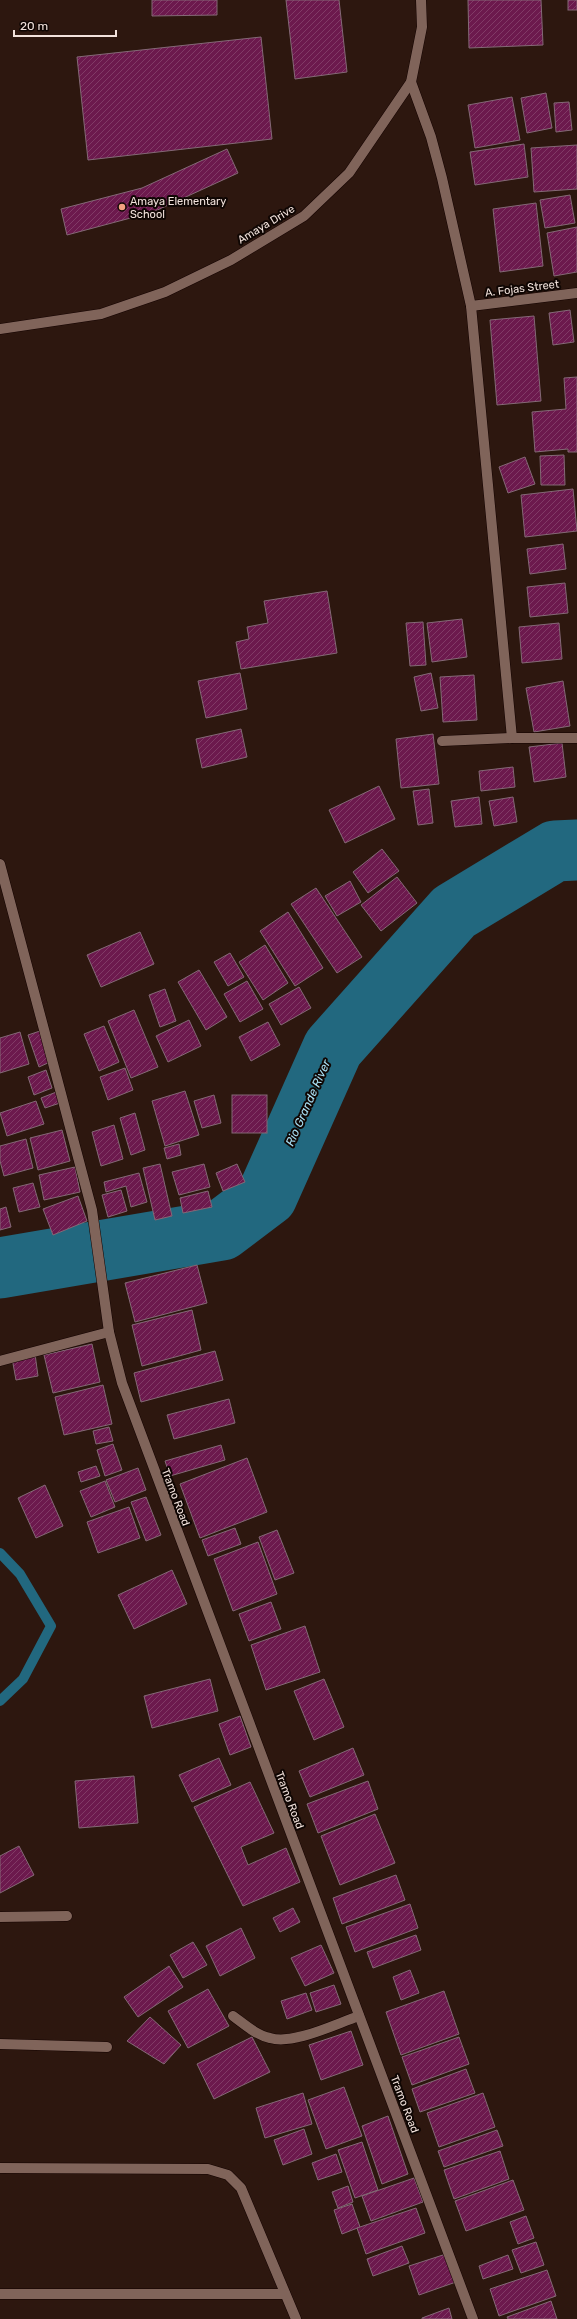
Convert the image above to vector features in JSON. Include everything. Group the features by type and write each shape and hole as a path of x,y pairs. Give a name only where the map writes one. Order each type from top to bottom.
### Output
{"street":[{"name":"Amaya Drive","path":"0,329 102,314 165,292 238,256 304,216 349,173 411,82 422,27 421,0"},
{"path":"411,82 431,137 442,178 471,306 512,738"},
{"name":"A. Fojas Street","path":"471,306 577,293"},
{"path":"442,741 512,738 577,738"},
{"name":"Tramo Road","path":"0,864 92,1210 104,1285 108,1332 122,1384 142,1441 473,2319"},
{"path":"0,1361 108,1332"},
{"path":"0,1917 67,1916"},
{"path":"233,2016 253,2030 270,2038 290,2040 359,2016"},
{"path":"0,2044 107,2047"},
{"path":"0,2168 208,2169 228,2174 241,2188 296,2319"},
{"path":"0,2294 285,2294"}],"building":[{"path":"152,0 217,0 217,15 152,16"},
{"path":"286,0 339,0 347,72 295,79"},
{"path":"468,0 541,0 543,45 469,48"},
{"path":"568,0 577,0 577,10 568,10"},
{"path":"261,37 272,139 88,160 77,57"},
{"path":"546,93 552,128 527,133 521,98"},
{"path":"512,97 520,140 475,148 468,105"},
{"path":"569,102 572,130 556,132 554,103"},
{"path":"524,144 528,177 475,185 470,152"},
{"path":"577,145 577,189 534,192 531,148"},
{"path":"227,149 238,173 153,212 67,235 61,209 142,188"},
{"path":"570,195 575,223 545,228 540,200"},
{"path":"536,203 543,266 500,272 493,209"},
{"path":"577,227 577,272 554,276 547,233"},
{"path":"570,310 574,342 553,345 549,313"},
{"path":"534,316 541,401 497,405 490,320"},
{"path":"577,377 577,452 568,452 568,449 535,452 532,412 566,409 564,378"},
{"path":"564,455 565,485 541,485 540,456"},
{"path":"525,457 535,484 508,493 499,467"},
{"path":"573,489 577,531 525,537 521,495"},
{"path":"563,544 566,569 530,574 527,549"},
{"path":"565,583 568,613 530,617 527,587"},
{"path":"327,591 337,653 241,669 236,642 249,639 247,627 268,623 264,601"},
{"path":"462,619 467,657 432,662 427,623"},
{"path":"423,622 426,665 410,666 406,623"},
{"path":"559,623 562,659 522,663 519,627"},
{"path":"240,673 247,709 206,718 198,681"},
{"path":"431,673 438,708 421,711 414,677"},
{"path":"474,675 477,720 443,722 440,677"},
{"path":"563,681 570,726 534,732 526,688"},
{"path":"241,729 247,757 202,768 196,739"},
{"path":"433,734 439,784 401,788 396,739"},
{"path":"562,743 566,777 534,782 529,747"},
{"path":"513,767 515,787 481,791 479,771"},
{"path":"379,786 395,819 345,843 329,810"},
{"path":"429,789 433,823 418,825 413,791"},
{"path":"479,797 482,824 455,827 451,801"},
{"path":"513,797 517,822 494,826 489,801"},
{"path":"382,849 399,871 368,893 353,872"},
{"path":"397,877 417,903 381,931 361,905"},
{"path":"350,881 361,902 337,916 325,896"},
{"path":"316,888 362,957 337,973 291,904"},
{"path":"288,912 323,968 295,986 260,931"},
{"path":"140,932 154,964 101,987 87,955"},
{"path":"265,945 288,983 263,1000 239,962"},
{"path":"230,953 244,977 228,986 214,962"},
{"path":"199,970 227,1017 206,1030 178,982"},
{"path":"247,981 263,1009 240,1022 224,994"},
{"path":"299,987 311,1008 281,1025 269,1004"},
{"path":"165,989 176,1021 160,1027 149,995"},
{"path":"134,1010 158,1067 131,1078 108,1021"},
{"path":"189,1020 201,1046 168,1062 156,1036"},
{"path":"268,1022 280,1045 251,1061 239,1037"},
{"path":"104,1026 119,1062 99,1071 84,1034"},
{"path":"40,1031 50,1062 39,1067 28,1035"},
{"path":"20,1032 29,1064 0,1073 0,1038"},
{"path":"125,1068 133,1090 108,1100 100,1077"},
{"path":"46,1070 52,1088 34,1095 28,1077"},
{"path":"59,1091 63,1102 45,1108 41,1098"},
{"path":"185,1091 199,1135 165,1146 152,1101"},
{"path":"214,1095 221,1123 202,1128 194,1101"},
{"path":"232,1095 267,1095 267,1133 232,1133"},
{"path":"36,1101 44,1124 7,1136 0,1113"},
{"path":"135,1113 145,1150 131,1155 120,1118"},
{"path":"114,1125 123,1159 101,1166 92,1132"},
{"path":"62,1130 70,1161 38,1170 30,1138"},
{"path":"26,1139 33,1168 4,1176 0,1161 0,1146"},
{"path":"179,1144 181,1155 167,1159 164,1148"},
{"path":"160,1164 172,1216 155,1220 143,1168"},
{"path":"204,1164 210,1187 179,1195 172,1172"},
{"path":"237,1164 245,1182 223,1191 216,1173"},
{"path":"75,1167 80,1192 44,1200 39,1175"},
{"path":"139,1173 147,1202 131,1207 126,1186 106,1192 104,1182"},
{"path":"33,1183 40,1207 19,1212 13,1188"},
{"path":"121,1190 127,1211 108,1217 102,1195"},
{"path":"208,1191 212,1207 183,1213 180,1198"},
{"path":"78,1196 87,1221 53,1235 43,1209"},
{"path":"6,1207 11,1227 0,1230 0,1209"},
{"path":"197,1265 207,1303 135,1322 125,1283"},
{"path":"192,1310 201,1350 142,1366 132,1325"},
{"path":"92,1344 100,1382 53,1393 44,1355"},
{"path":"215,1351 223,1380 141,1402 134,1373"},
{"path":"35,1354 38,1376 16,1380 12,1358"},
{"path":"103,1385 112,1424 64,1435 55,1397"},
{"path":"229,1399 235,1423 174,1439 167,1415"},
{"path":"109,1427 113,1441 96,1444 93,1431"},
{"path":"113,1444 122,1470 105,1476 97,1450"},
{"path":"221,1445 225,1460 170,1476 165,1461"},
{"path":"247,1458 267,1512 200,1538 180,1484"},
{"path":"96,1466 100,1476 81,1482 78,1472"},
{"path":"138,1468 146,1490 115,1502 106,1480"},
{"path":"105,1481 115,1507 91,1517 80,1491"},
{"path":"45,1485 63,1526 36,1538 18,1498"},
{"path":"146,1497 161,1535 146,1541 131,1502"},
{"path":"129,1507 140,1538 98,1553 87,1522"},
{"path":"235,1528 241,1544 208,1556 202,1540"},
{"path":"277,1530 294,1573 275,1580 259,1537"},
{"path":"258,1542 277,1594 233,1611 214,1559"},
{"path":"172,1570 187,1604 134,1629 118,1595"},
{"path":"271,1602 281,1629 249,1641 239,1614"},
{"path":"305,1626 320,1672 266,1690 251,1645"},
{"path":"210,1679 218,1711 152,1728 144,1696"},
{"path":"324,1679 344,1727 314,1740 294,1691"},
{"path":"240,1716 251,1747 230,1755 219,1724"},
{"path":"353,1748 364,1775 310,1797 299,1771"},
{"path":"219,1758 231,1785 192,1802 179,1775"},
{"path":"134,1776 138,1823 79,1828 75,1781"},
{"path":"368,1781 378,1809 318,1833 307,1804"},
{"path":"250,1782 274,1833 241,1847 248,1865 286,1848 300,1882 243,1906 194,1807"},
{"path":"375,1814 395,1863 340,1885 321,1836"},
{"path":"19,1846 34,1875 0,1893 0,1856"},
{"path":"396,1875 405,1900 342,1924 333,1898"},
{"path":"410,1904 418,1928 355,1952 346,1927"},
{"path":"293,1908 300,1922 280,1932 273,1918"},
{"path":"241,1928 255,1958 220,1976 206,1946"},
{"path":"416,1935 421,1950 373,1968 367,1952"},
{"path":"193,1942 207,1965 183,1978 170,1955"},
{"path":"321,1945 334,1973 305,1986 291,1958"},
{"path":"169,1966 183,1987 138,2017 124,1997"},
{"path":"410,1970 419,1993 401,2000 393,1977"},
{"path":"334,1985 341,2004 316,2012 310,1993"},
{"path":"208,1989 229,2026 188,2048 168,2011"},
{"path":"444,1991 459,2034 401,2055 386,2012"},
{"path":"306,1993 312,2010 287,2019 281,2001"},
{"path":"150,2017 181,2045 164,2064 127,2041"},
{"path":"351,2031 363,2065 321,2080 309,2045"},
{"path":"252,2037 270,2072 214,2099 197,2064"},
{"path":"459,2037 469,2064 412,2085 402,2057"},
{"path":"466,2069 475,2093 420,2112 412,2089"},
{"path":"344,2087 362,2136 326,2149 308,2100"},
{"path":"303,2093 312,2124 265,2138 256,2108"},
{"path":"483,2093 495,2127 439,2147 427,2113"},
{"path":"388,2116 408,2174 382,2184 362,2126"},
{"path":"304,2129 312,2154 283,2165 274,2140"},
{"path":"497,2130 503,2146 444,2167 438,2151"},
{"path":"362,2142 378,2190 355,2198 338,2150"},
{"path":"500,2151 509,2179 454,2199 444,2170"},
{"path":"336,2154 342,2172 318,2180 312,2163"},
{"path":"414,2178 423,2202 371,2221 362,2196"},
{"path":"513,2180 524,2210 466,2231 455,2201"},
{"path":"348,2186 353,2202 338,2208 332,2192"},
{"path":"352,2204 360,2227 342,2234 334,2210"},
{"path":"416,2208 425,2233 366,2254 357,2228"},
{"path":"526,2216 534,2238 518,2244 510,2222"},
{"path":"536,2242 544,2265 521,2273 512,2250"},
{"path":"402,2246 409,2263 373,2276 367,2259"},
{"path":"446,2254 456,2282 419,2295 409,2266"},
{"path":"508,2255 513,2269 483,2279 479,2266"},
{"path":"547,2270 556,2296 499,2316 490,2289"},
{"path":"551,2301 557,2319 508,2319 507,2317"},
{"path":"449,2308 452,2319 422,2319 422,2318"}],"waterway":[{"name":"Rio Grande River","path":"0,1268 222,1230 267,1196 333,1048 454,912 555,851 577,850"},
{"path":"0,1553 20,1574 51,1626 23,1679 0,1701"}],"place":[{"name":"Amaya Elementary School","path":"122,207"}]}
